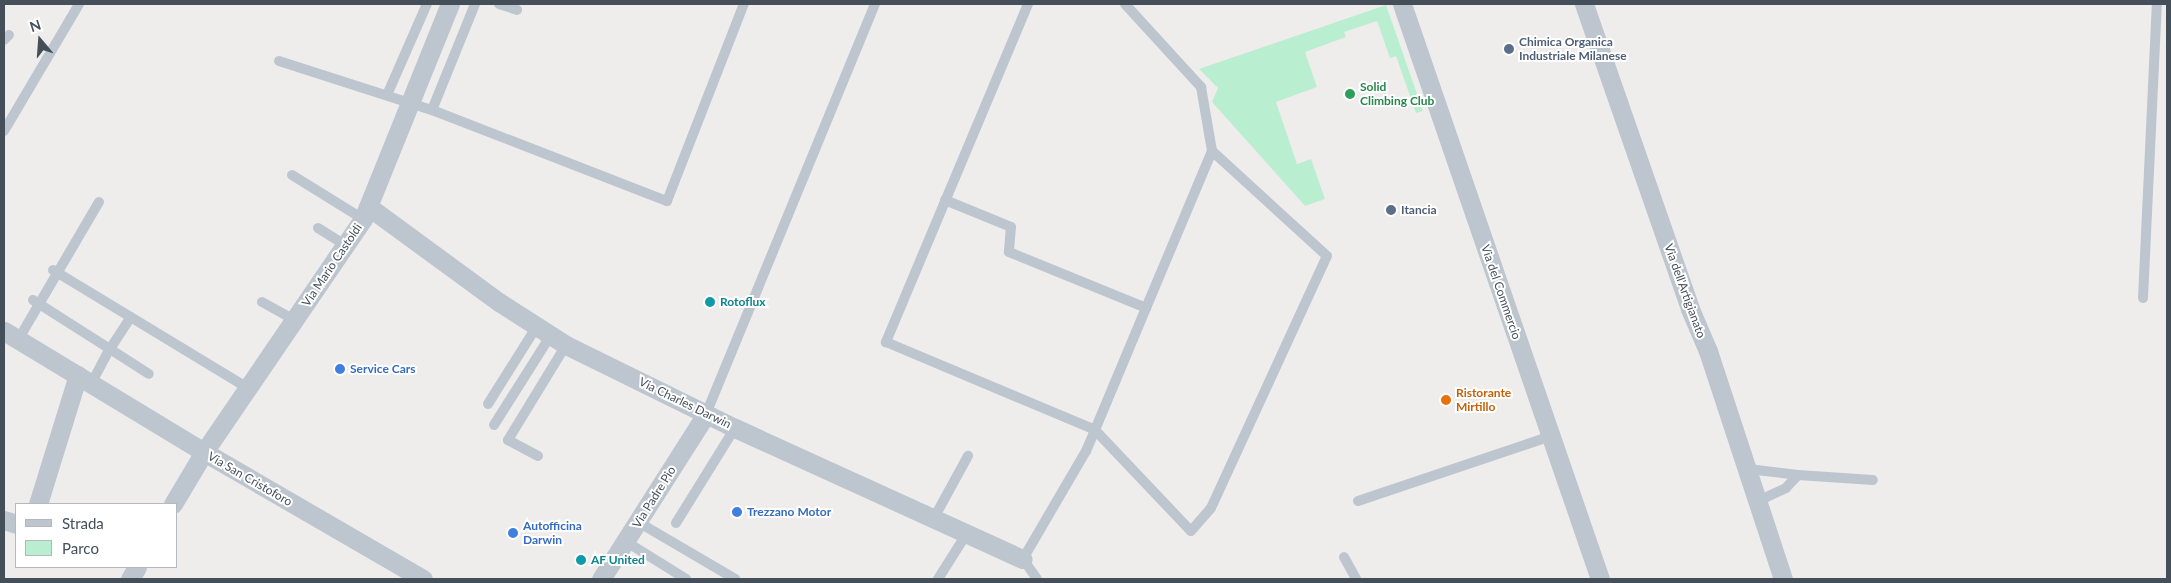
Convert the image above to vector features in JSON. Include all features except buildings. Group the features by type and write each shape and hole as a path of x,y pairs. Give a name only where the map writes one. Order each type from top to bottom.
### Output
{"street":[{"name":"Via Mario Castoldi","path":"174,503 204,452 366,213 450,4"},
{"name":"Via del Commercio","path":"1402,4 1600,579"},
{"name":"Via dell'Artigianato","path":"1584,4 1748,469 1783,579"},
{"name":"Via Charles Darwin","path":"366,213 551,335 735,428 1023,560"},
{"name":"Via San Cristoforo","path":"11,335 204,452 423,579"},
{"path":"38,503 84,380"},
{"name":"Via Padre Pio","path":"601,579 706,414"},
{"path":"130,579 136,568"}],"lane":[{"path":"4,130 80,4"},
{"path":"387,95 427,4"},
{"path":"432,110 475,4"},
{"path":"499,4 517,10"},
{"path":"279,61 432,110 667,201 709,80 744,4"},
{"path":"706,414 875,4"},
{"path":"1028,4 886,342 1095,430 1191,530 1211,508 1327,256 1212,151"},
{"path":"1037,579 1023,560 1086,451 1212,151 1201,88 1124,4"},
{"path":"2143,298 2157,4"},
{"path":"292,176 366,213"},
{"path":"945,200 1011,228 1009,252 1146,308"},
{"path":"11,335 36,302 99,202"},
{"path":"318,228 345,246"},
{"path":"56,271 248,388"},
{"path":"36,302 149,374"},
{"path":"262,302 294,320"},
{"path":"84,380 110,349 131,317"},
{"path":"503,412 485,402 551,335"},
{"path":"494,425 551,335"},
{"path":"538,456 508,440 551,335"},
{"path":"676,523 735,428"},
{"path":"1358,502 1551,436"},
{"path":"934,518 968,456"},
{"path":"1748,469 1798,475 1873,480"},
{"path":"1758,501 1786,488 1798,475"},
{"path":"638,522 735,579"},
{"path":"938,579 967,533"},
{"path":"625,541 686,579"},
{"path":"1344,557 1356,579"}],"green space":[{"path":"1386,5 1423,111 1416,113 1396,56 1390,58 1377,21 1344,32 1346,37 1305,52 1317,87 1276,102 1297,164 1311,159 1325,199 1305,206 1212,102 1218,88 1199,69"}],"place":[{"name":"Chimica Organica Industriale Milanese","path":"1509,49"},
{"name":"Solid Climbing Club","path":"1350,94"},
{"name":"Itancia","path":"1391,210"},
{"name":"Rotoflux","path":"710,302"},
{"name":"Service Cars","path":"340,369"},
{"name":"Ristorante Mirtillo","path":"1446,400"},
{"name":"Trezzano Motor","path":"737,512"},
{"name":"Autofficina Darwin","path":"513,533"},
{"name":"AF United","path":"581,560"}]}
